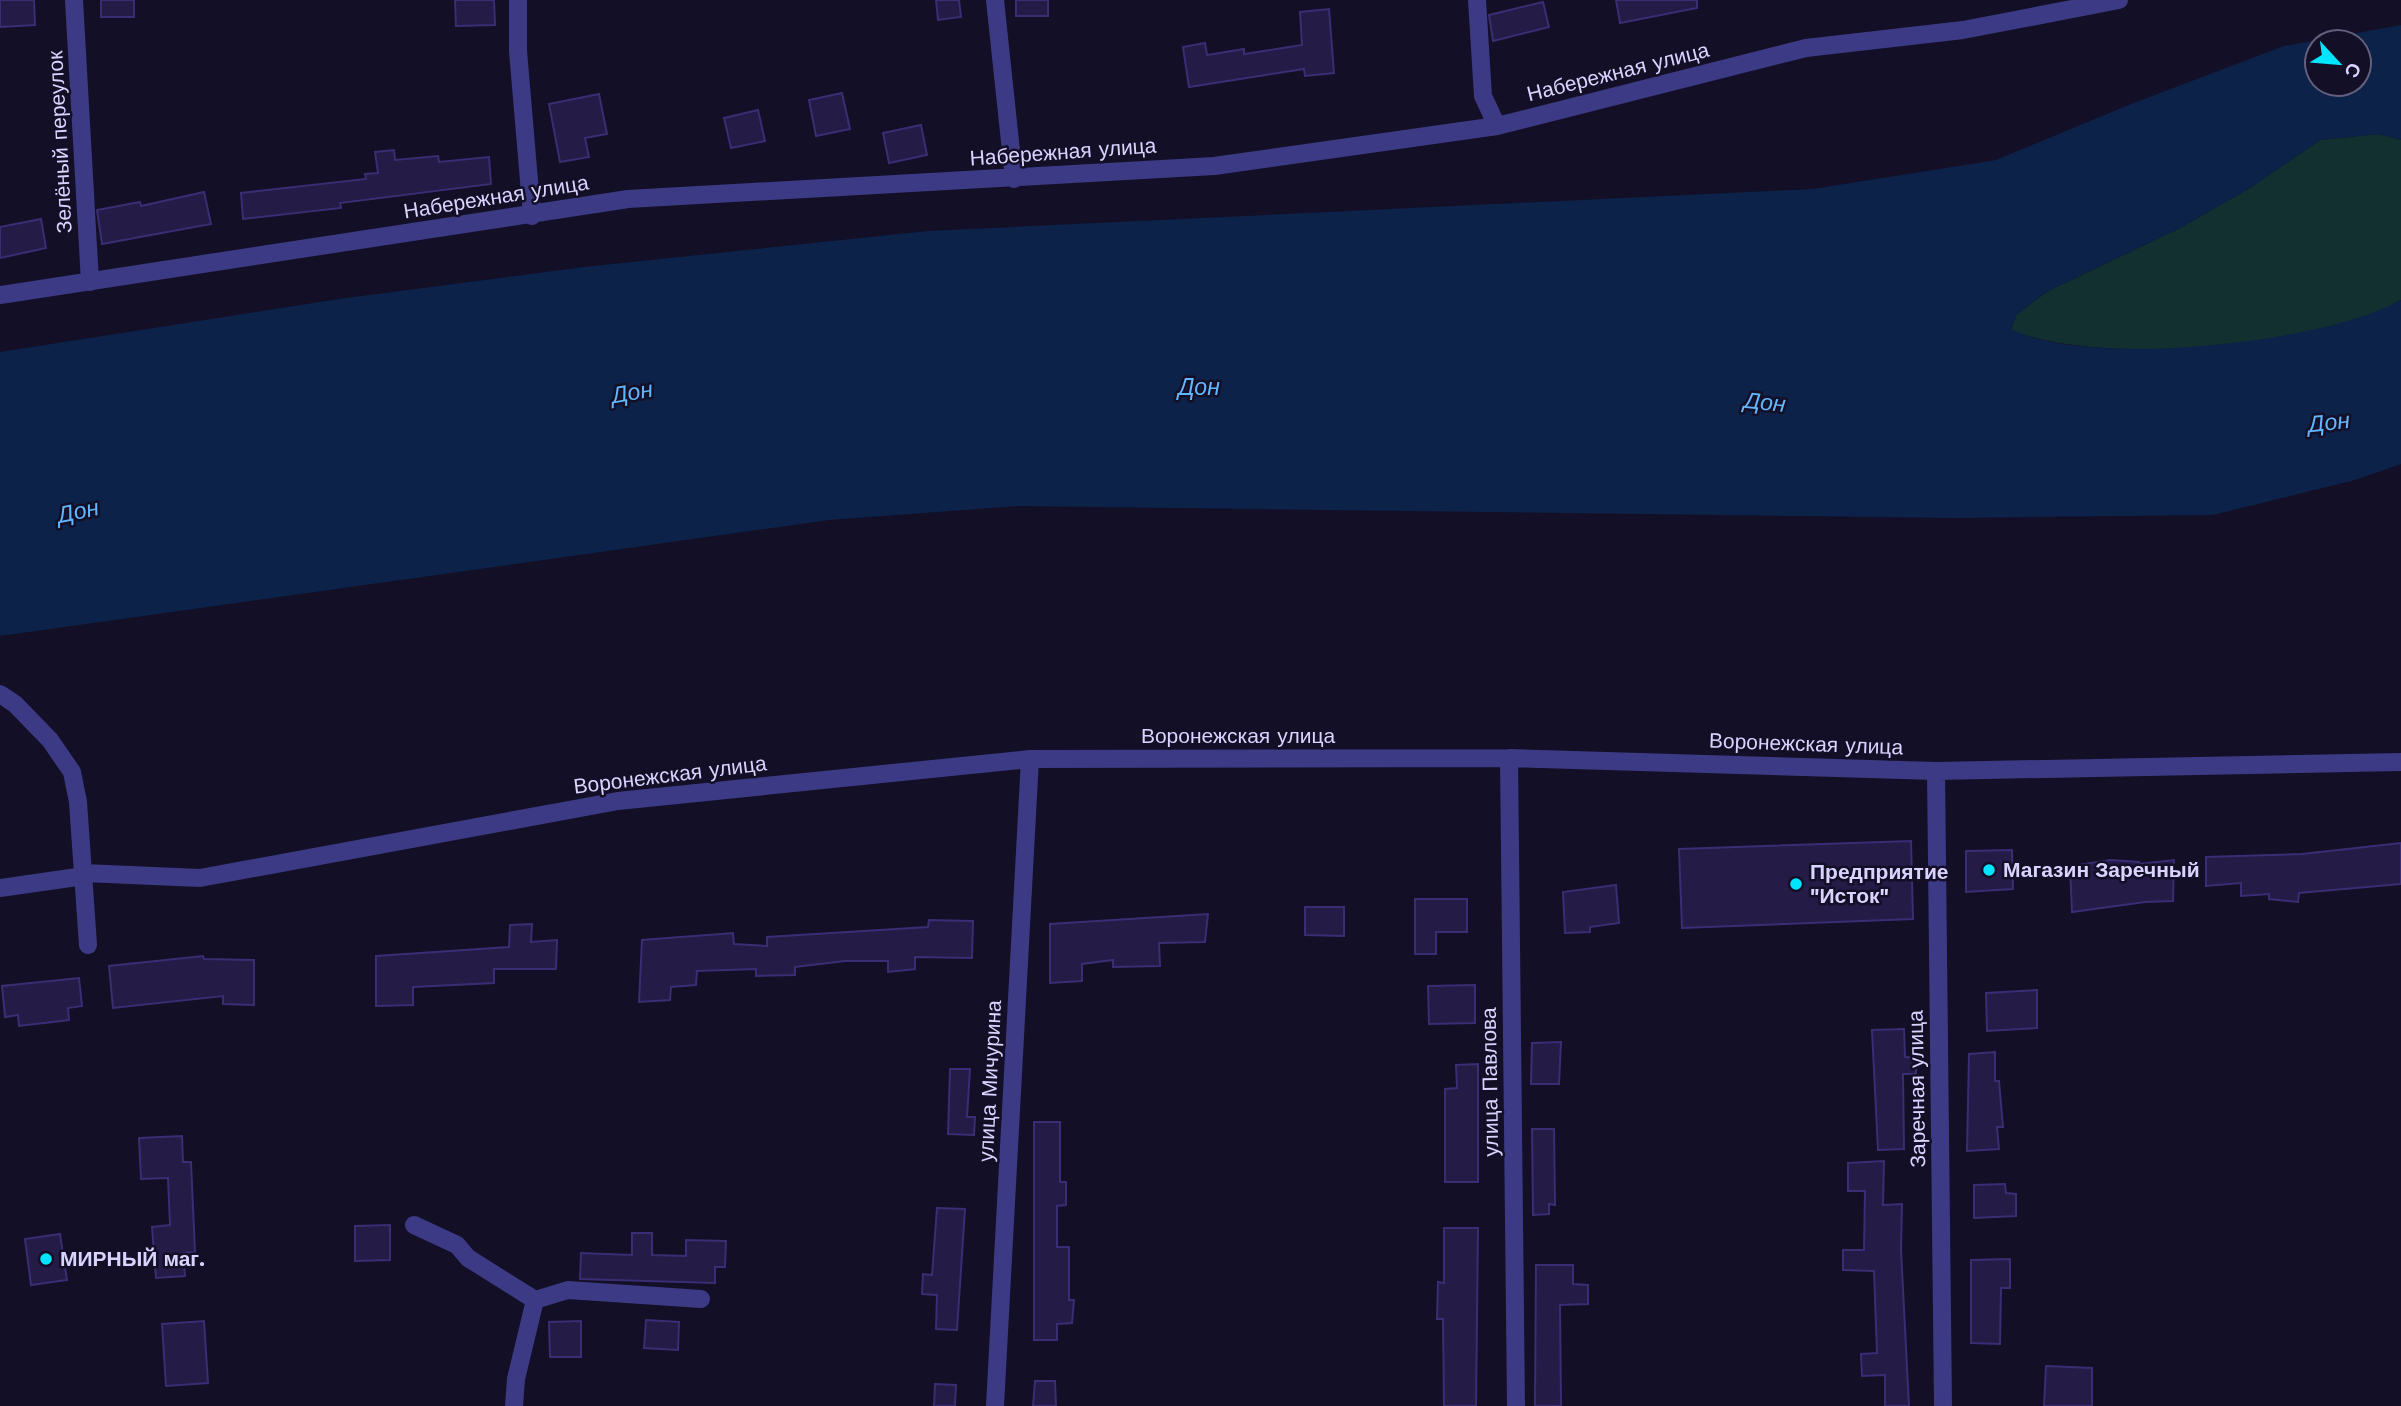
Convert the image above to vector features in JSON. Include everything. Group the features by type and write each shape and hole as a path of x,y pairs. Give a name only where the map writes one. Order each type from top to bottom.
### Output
{"street":[{"name":"Зелёный переулок","path":"75,0 90,282"},
{"path":"518,0 518,51 532,215"},
{"path":"995,0 1014,179"},
{"path":"1477,0 1483,96 1497,126"},
{"name":"Набережная улица","path":"0,295 628,199 1214,166 1497,126 1806,48 1963,30 2119,0"},
{"path":"0,694 15,704 50,740 72,772 84,875 88,945"},
{"name":"Воронежская улица","path":"0,888 84,875 200,878 618,801 1030,759 1509,758 1936,771 2401,762"},
{"name":"улица Павлова","path":"1509,758 1516,1406"},
{"name":"улица Мичурина","path":"995,1406 1030,759"},
{"name":"Заречная улица","path":"1936,771 1943,1406"},
{"path":"414,1225 457,1245 468,1258 535,1300 568,1290 701,1299"},
{"path":"514,1406 516,1380 535,1300"}],"green space":[{"path":"2379,134 2401,140 2401,300 2364,316 2318,330 2208,347 2098,348 2050,341 2011,330 2016,315 2048,291 2180,228 2250,188 2320,140"}],"water":[{"name":"Дон","path":"2401,25 2401,140 2379,134 2320,140 2250,188 2180,228 2048,291 2016,315 2011,329 2047,341 2094,347 2149,349 2207,346 2265,339 2319,328 2366,315 2401,300 2401,464 2355,480 2213,515 1953,518 1018,506 829,520 0,636 0,352 346,298 584,267 928,231 1813,189 1996,160 2131,104 2284,46 2303,43 2303,98 2373,98 2373,30"}],"building":[{"path":"0,0 34,0 35,25 0,27"},
{"path":"101,0 134,0 134,17 101,17"},
{"path":"455,0 494,0 495,25 456,26"},
{"path":"936,0 959,0 961,17 938,20"},
{"path":"1016,0 1048,0 1048,16 1016,16"},
{"path":"1616,0 1697,0 1697,8 1620,23"},
{"path":"1543,2 1549,27 1493,41 1489,15"},
{"path":"1329,9 1334,73 1305,76 1304,69 1189,87 1183,47 1205,43 1207,55 1244,49 1244,54 1302,45 1300,12"},
{"path":"842,93 850,129 816,136 809,100"},
{"path":"599,94 607,134 585,138 589,157 560,162 549,104"},
{"path":"758,110 765,141 731,148 724,118"},
{"path":"921,125 927,155 889,163 883,133"},
{"path":"394,150 395,160 438,156 439,162 489,157 491,184 340,203 341,208 243,219 241,193 366,179 365,174 378,173 375,152"},
{"path":"204,192 211,224 102,244 97,210 140,202 141,206"},
{"path":"41,219 46,248 0,258 0,227"},
{"name":"Предприятие \"Исток\"","path":"1911,841 1913,919 1682,928 1679,849"},
{"path":"2401,843 2401,884 2299,893 2298,902 2269,899 2269,894 2241,896 2241,883 2206,886 2206,857 2302,854"},
{"name":"Магазин Заречный","path":"2012,850 2013,889 1966,892 1966,851"},
{"path":"2111,860 2139,864 2174,860 2173,901 2072,912 2070,866"},
{"path":"1616,885 1619,923 1590,927 1590,932 1565,933 1563,892"},
{"path":"1415,899 1467,899 1467,932 1436,932 1436,954 1415,954"},
{"path":"1305,907 1344,907 1344,936 1305,935"},
{"path":"1208,914 1205,942 1159,943 1160,966 1113,967 1113,960 1082,964 1082,981 1050,983 1050,924"},
{"path":"929,920 973,921 972,958 915,957 915,969 888,972 888,961 845,961 795,967 795,975 756,976 756,969 697,971 696,985 671,987 670,1000 639,1002 642,940 733,933 734,944 767,946 767,937 928,927"},
{"path":"532,924 531,942 557,940 556,969 494,969 494,983 413,987 413,1005 376,1006 376,956 509,947 510,925"},
{"path":"203,956 204,959 254,960 254,1005 223,1004 223,996 113,1008 109,966"},
{"path":"79,978 82,1006 68,1008 69,1020 19,1026 18,1015 5,1017 2,986"},
{"path":"1475,985 1475,1023 1429,1024 1428,986"},
{"path":"2037,990 2037,1028 1987,1031 1986,993"},
{"path":"1904,1029 1905,1057 1916,1058 1916,1074 1903,1074 1904,1149 1878,1150 1872,1030"},
{"path":"1561,1042 1559,1084 1531,1084 1532,1043"},
{"path":"1995,1052 1995,1081 1999,1081 2003,1127 1997,1127 1999,1149 1967,1151 1969,1054"},
{"path":"1478,1064 1478,1182 1445,1182 1445,1089 1457,1088 1456,1065"},
{"path":"950,1069 970,1069 967,1117 975,1117 974,1135 948,1134"},
{"path":"1034,1122 1060,1122 1060,1182 1066,1182 1066,1205 1057,1206 1057,1247 1069,1247 1069,1300 1074,1300 1072,1323 1057,1324 1057,1340 1034,1340"},
{"path":"1532,1129 1554,1129 1555,1205 1549,1204 1549,1214 1533,1215"},
{"path":"182,1136 183,1162 191,1162 195,1252 183,1253 185,1276 156,1278 152,1227 170,1225 168,1178 141,1179 139,1138"},
{"path":"1884,1161 1883,1205 1902,1204 1901,1250 1909,1406 1885,1406 1885,1375 1862,1376 1861,1354 1877,1353 1874,1271 1843,1270 1843,1250 1864,1250 1865,1191 1848,1191 1848,1163"},
{"path":"2005,1184 2006,1193 2016,1194 2016,1216 1974,1218 1974,1185"},
{"path":"937,1208 965,1209 957,1330 936,1329 937,1295 922,1294 923,1274 932,1275"},
{"path":"390,1225 390,1260 355,1261 355,1226"},
{"path":"1444,1228 1478,1228 1476,1406 1444,1406 1443,1319 1437,1319 1438,1282 1444,1283"},
{"path":"632,1233 652,1233 652,1255 686,1256 686,1240 726,1241 725,1267 715,1267 715,1283 580,1279 581,1253 632,1255"},
{"name":"МИРНЫЙ маг.","path":"60,1234 67,1280 31,1285 25,1239"},
{"path":"2010,1259 2010,1288 2001,1288 2000,1344 1971,1343 1971,1260"},
{"path":"1536,1265 1573,1265 1573,1284 1588,1285 1588,1304 1560,1305 1561,1406 1535,1406"},
{"path":"646,1320 679,1322 678,1350 644,1348"},
{"path":"204,1321 208,1383 166,1386 162,1324"},
{"path":"581,1321 581,1357 550,1357 549,1322"},
{"path":"2046,1366 2092,1368 2092,1406 2044,1406"},
{"path":"1035,1381 1055,1381 1056,1406 1033,1406"},
{"path":"935,1384 956,1385 955,1406 934,1406"}],"place":[{"name":"Магазин Заречный","path":"1989,870"},
{"name":"Предприятие \"Исток\"","path":"1796,884"},
{"name":"МИРНЫЙ маг.","path":"46,1259"}]}
